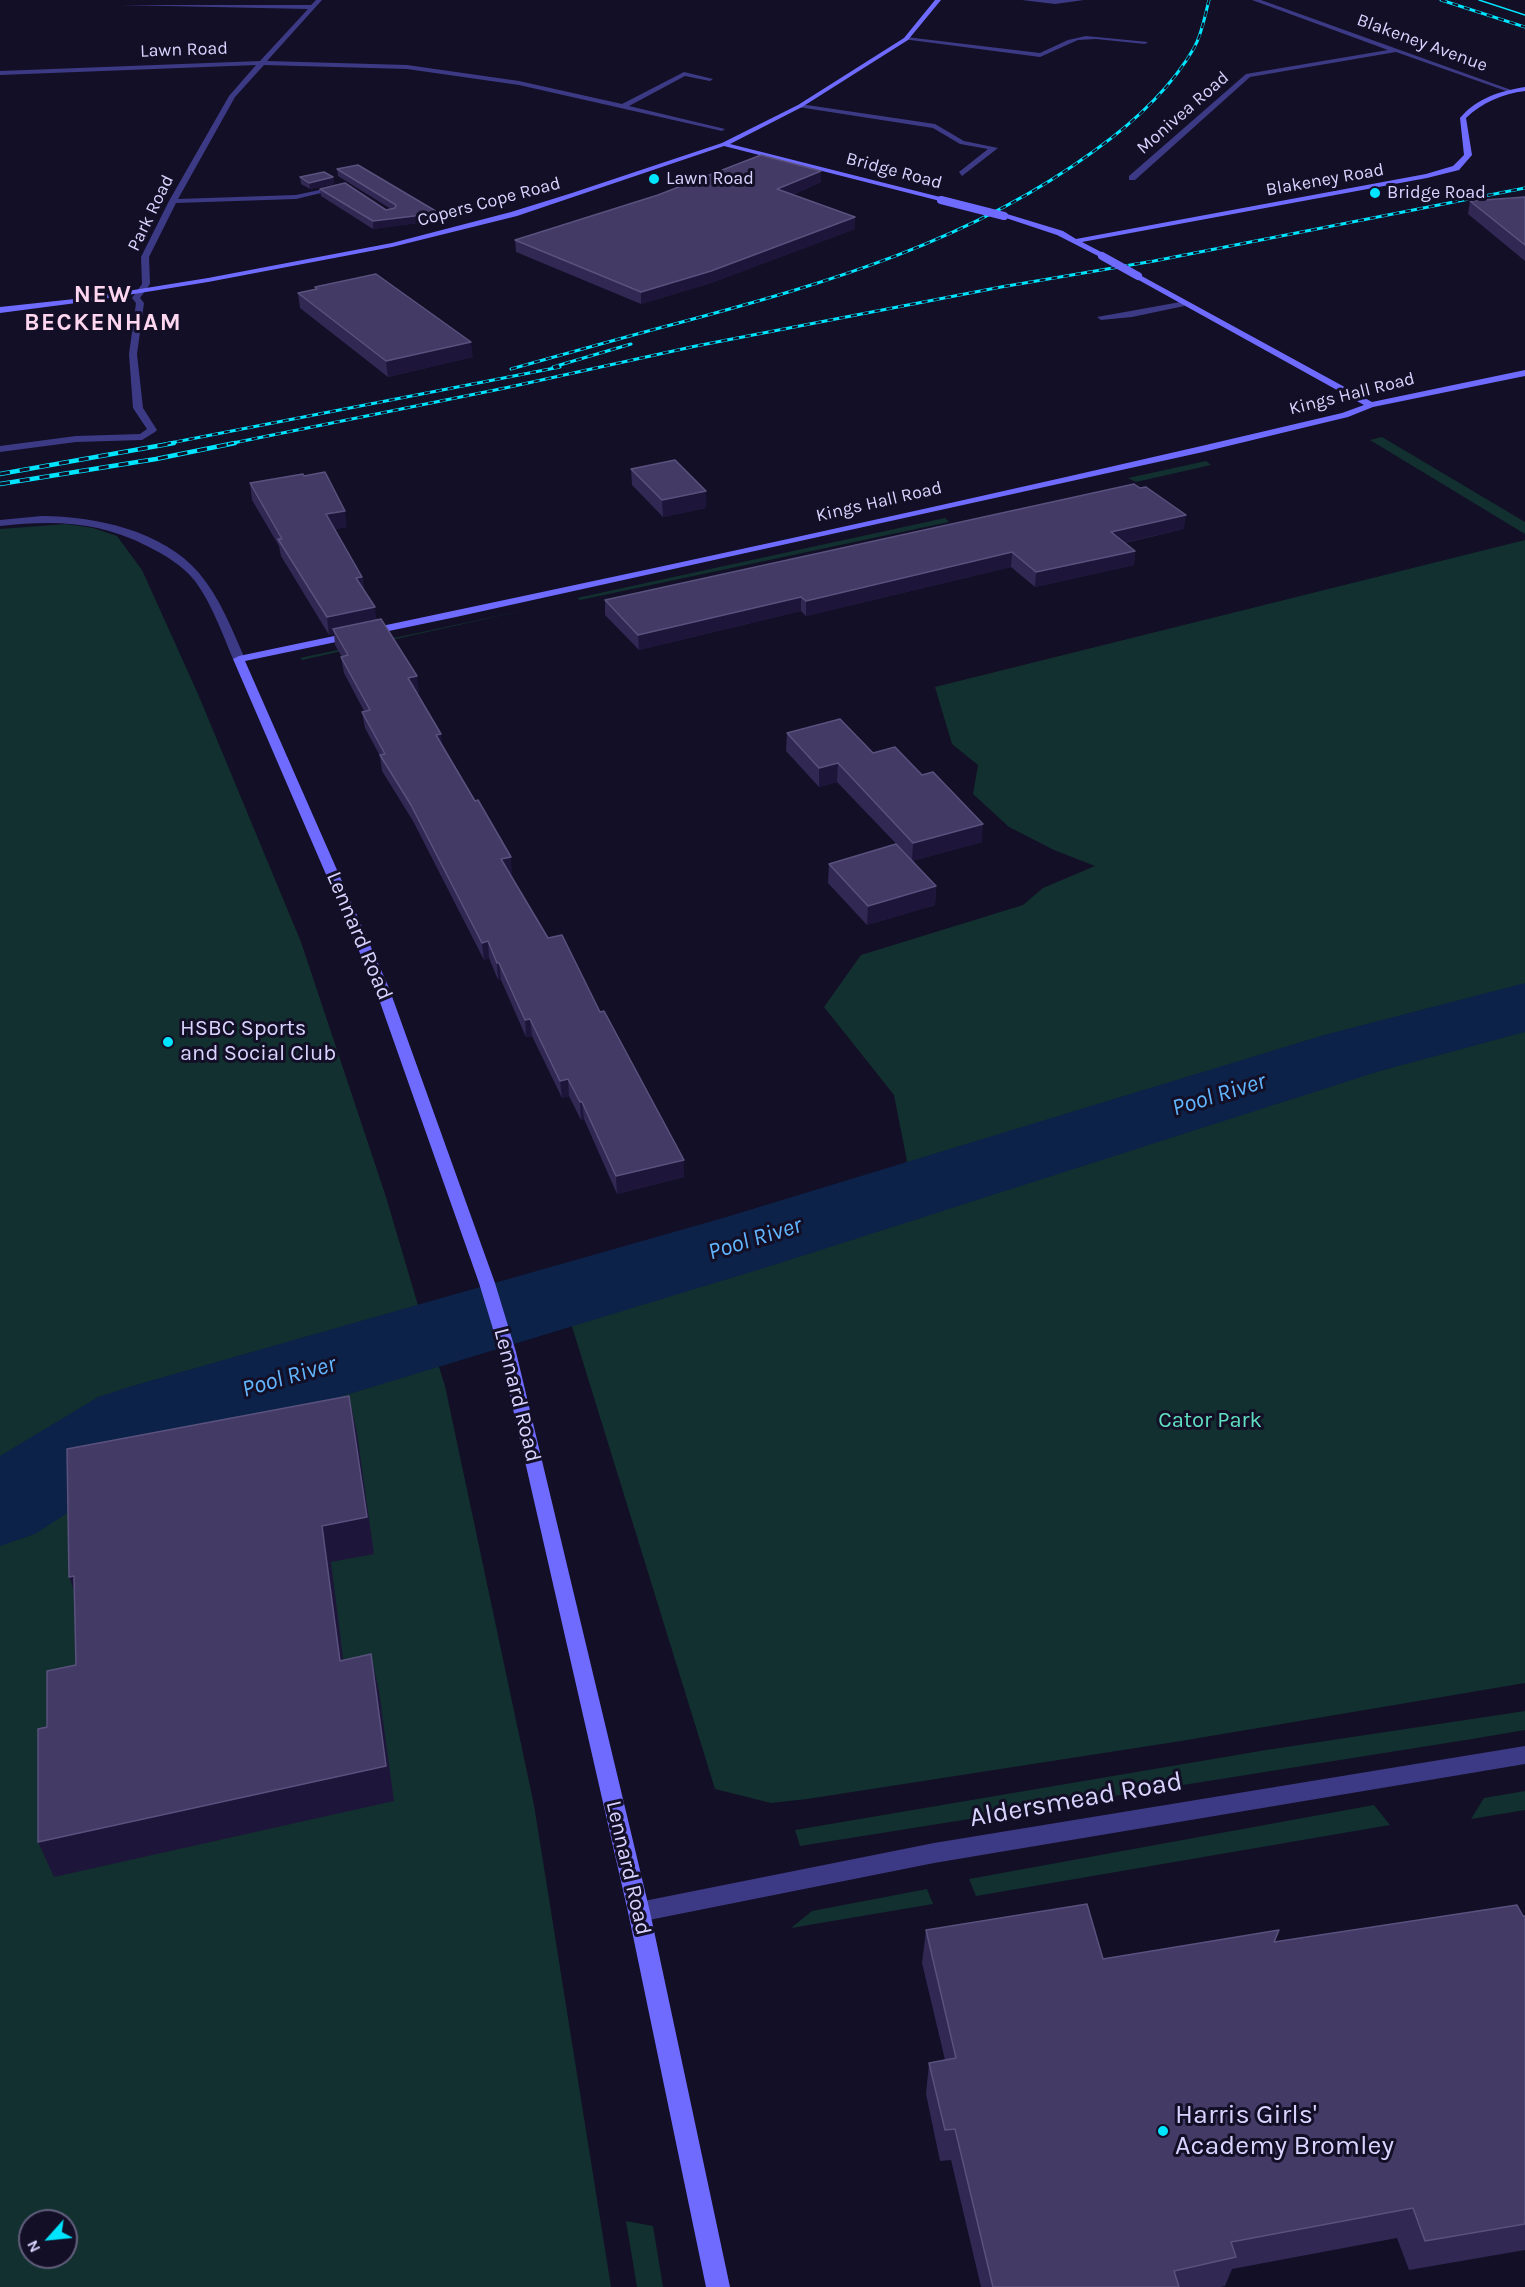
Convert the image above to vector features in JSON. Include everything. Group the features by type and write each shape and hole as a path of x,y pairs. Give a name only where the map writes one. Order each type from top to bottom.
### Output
{"street":[{"name":"Park Road","path":"0,449 76,439 142,437 152,430 138,408 133,354 140,303 136,297 146,285 145,257 173,201 232,96 319,0"},
{"name":"Copers Cope Road","path":"0,310 141,291 392,245 545,205 723,144 800,106 906,39 938,0"},
{"path":"1025,0 1055,2 1081,0"},
{"name":"Blakeney Avenue","path":"1255,0 1511,91"},
{"path":"122,5 313,7"},
{"path":"906,39 1040,55 1054,51 1070,41 1086,38 1145,42"},
{"name":"Monivea Road","path":"1132,178 1248,75 1397,50"},
{"name":"Lawn Road","path":"0,73 262,63 407,67 519,83 722,129"},
{"path":"624,106 684,74 710,79"},
{"name":"Blakeney Road","path":"1075,241 1389,184 1456,168 1468,155 1463,118 1475,105 1511,91 1525,89"},
{"path":"800,106 935,126 962,143 994,148 962,174"},
{"name":"Bridge Road","path":"723,144 1038,225 1075,241 1371,405"},
{"path":"173,201 296,197 347,186 338,181"},
{"path":"1101,317 1132,314 1186,303"},
{"name":"Kings Hall Road","path":"238,659 443,617 1180,454 1345,415 1371,405 1525,374"},
{"name":"Lennard Road","path":"0,523 82,519 121,528 171,555 186,565 198,579 214,606 238,659 382,988 487,1283 508,1352 639,1912 718,2287"},
{"name":"Aldersmead Road","path":"639,1912 934,1853 1525,1755"}],"green space":[{"path":"1382,437 1525,522 1525,534 1370,440"},
{"path":"1206,461 1211,465 1136,482 1128,478"},
{"path":"945,518 949,522 580,600 577,598"},
{"name":"HSBC Sports and Social Club","path":"66,524 93,528 117,536 142,570 198,694 301,942 386,1197 420,1312 71,1430 0,1475 0,529"},
{"name":"Cator Park","path":"1525,540 1525,993 1305,1053 1292,1077 1367,1057 1525,1008 1525,1683 1181,1741 807,1799 771,1803 715,1789 557,1278 883,1189 907,1161 894,1095 824,1007 861,955 1023,905 1043,888 1095,866 1054,850 1009,827 973,794 978,765 952,744 935,687"},
{"path":"530,609 302,660 300,658"},
{"path":"432,1345 445,1386 534,1805 611,2287 0,2287 0,1507 134,1429"},
{"path":"1525,1711 1525,1730 1472,1739 800,1846 795,1830 1266,1750"},
{"path":"1525,1791 1525,1810 1471,1819 1484,1798"},
{"path":"1374,1805 1390,1825 976,1896 969,1879"},
{"path":"927,1889 933,1904 791,1928 812,1911"},
{"path":"626,2221 653,2226 663,2287 637,2287"}],"building":[{"path":"761,155 821,171 777,189 855,217 711,271 641,292 515,240 658,195"},
{"path":"358,165 439,213 373,221 320,189 345,183 386,210 395,208 396,205 337,169"},
{"path":"324,172 333,177 309,183 300,177"},
{"path":"1525,197 1525,245 1470,201"},
{"path":"376,274 471,342 386,361 298,293 317,289 315,287"},
{"path":"675,460 706,491 662,500 631,469"},
{"path":"325,472 345,511 326,514 362,577 356,578 375,607 327,617 278,539 282,539 250,483"},
{"path":"1134,484 1140,488 1146,487 1186,515 1111,532 1135,551 1036,572 1012,552 806,601 801,597 638,635 605,600"},
{"path":"381,619 417,676 408,678 441,734 436,735 511,857 501,859 548,938 562,935 600,1012 604,1011 684,1160 616,1176 582,1102 568,1079 560,1081 530,1019 525,1020 488,941 482,943 411,805 380,755 385,754 362,712 370,710 341,657 348,655 333,629"},
{"path":"840,719 873,753 895,747 922,775 933,772 983,824 913,843 838,763 819,768 787,733"},
{"path":"896,844 936,886 868,906 829,864"},
{"path":"349,1396 367,1517 322,1526 340,1661 371,1654 386,1766 38,1842 38,1729 47,1727 47,1671 76,1665 74,1576 69,1577 67,1449"},
{"name":"Harris Girls' Academy Bromley","path":"1087,1904 1103,1959 1279,1930 1274,1942 1517,1905 1525,1916 1525,2224 1425,2241 1413,2208 1231,2242 1236,2257 1174,2271 1179,2287 993,2287 955,2129 945,2130 929,2063 956,2058 926,1930"}],"waterway":[{"name":"Pool River","path":"0,1506 132,1423 743,1243 1352,1053 1525,1007"}],"tram line":[{"path":"1479,0 1525,15"}],"railway":[{"path":"511,369 736,307 844,274 896,256 998,210 1047,183 1094,151 1150,105 1174,78 1197,43 1209,0"},
{"path":"1441,0 1525,27"},
{"path":"228,444 505,388 696,346 1001,287 1154,261 1525,188"},
{"path":"553,367 631,344"},
{"path":"165,444 560,367"},
{"path":"0,474 174,443"},
{"path":"0,484 156,459 235,443"}],"place":[{"name":"Lawn Road","path":"654,179"},
{"name":"Bridge Road","path":"1375,193"},
{"name":"HSBC Sports and Social Club","path":"168,1042"},
{"name":"Harris Girls' Academy Bromley","path":"1163,2131"}],"district":[{"name":"NEW BECKENHAM","path":"103,309"}]}
